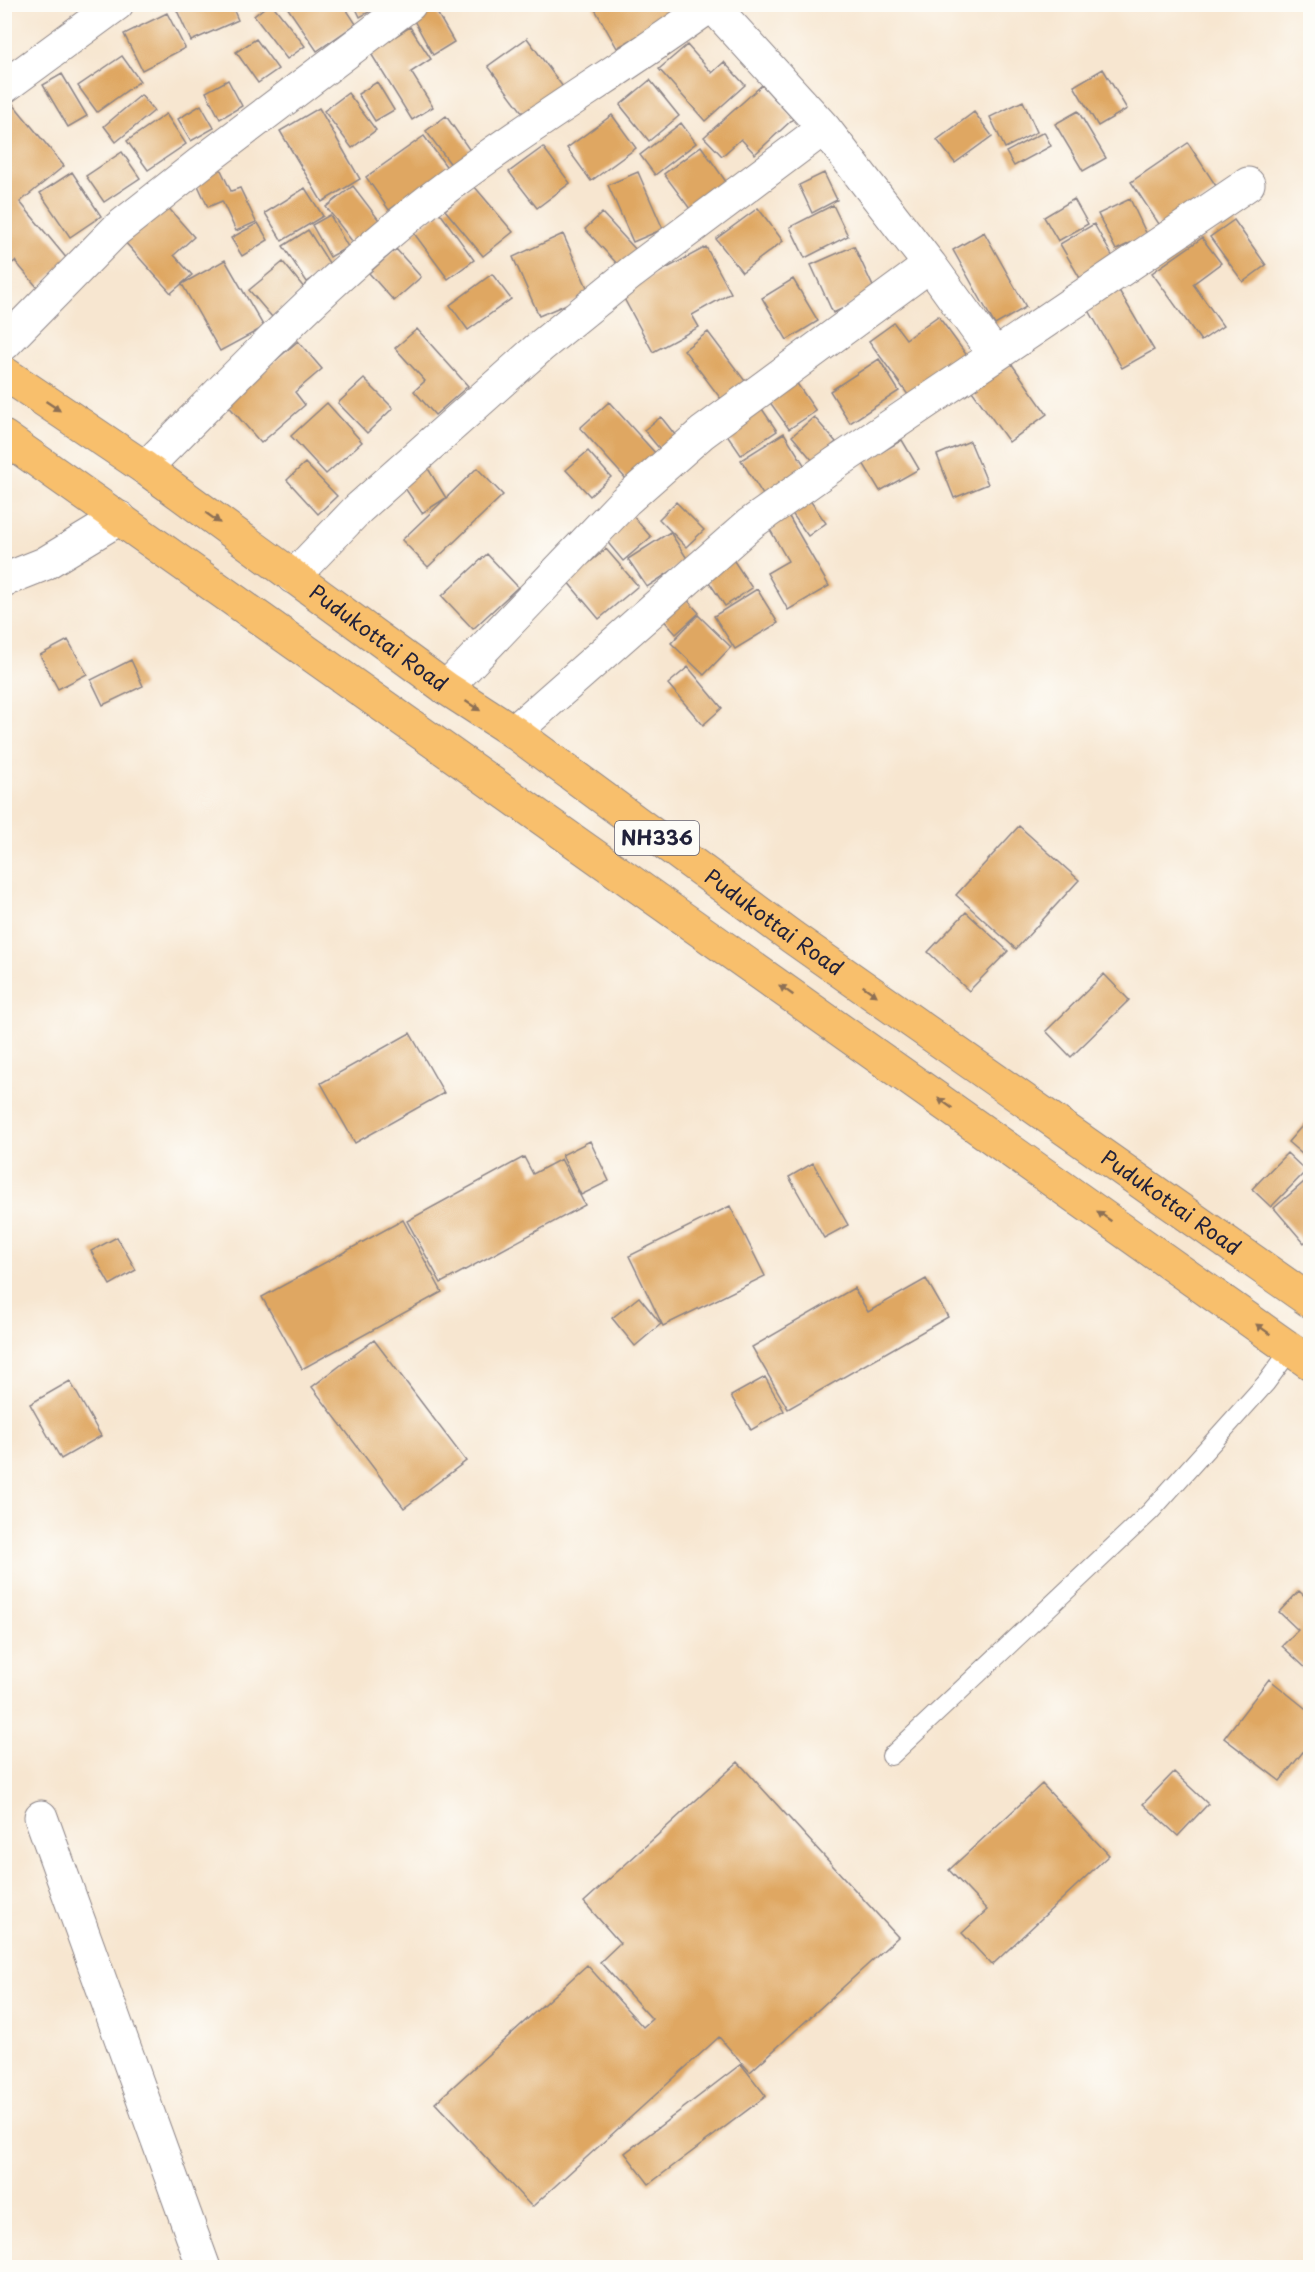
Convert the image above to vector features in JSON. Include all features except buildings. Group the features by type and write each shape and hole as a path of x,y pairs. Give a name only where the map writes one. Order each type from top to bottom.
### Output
{"highway":[{"name":"Pudukottai Road","path":"4,373 145,468 446,688 514,732 792,937 1311,1301"},
{"name":"NH336","path":"4,437 1301,1356"}],"street":[{"path":"4,87 117,4"},
{"path":"4,344 116,230 410,4"},
{"path":"145,468 301,313 390,232 495,150 711,5 824,128 930,265 995,355"},
{"path":"292,577 358,508 541,346 631,273 824,128"},
{"path":"514,732 750,524 836,463 1248,184"},
{"path":"446,688 625,501 702,433 930,265"},
{"path":"4,580 44,564 120,518"},
{"path":"42,1817 204,2268"}],"lane":[{"path":"891,1756 1150,1512 1266,1383 1301,1356"}]}
